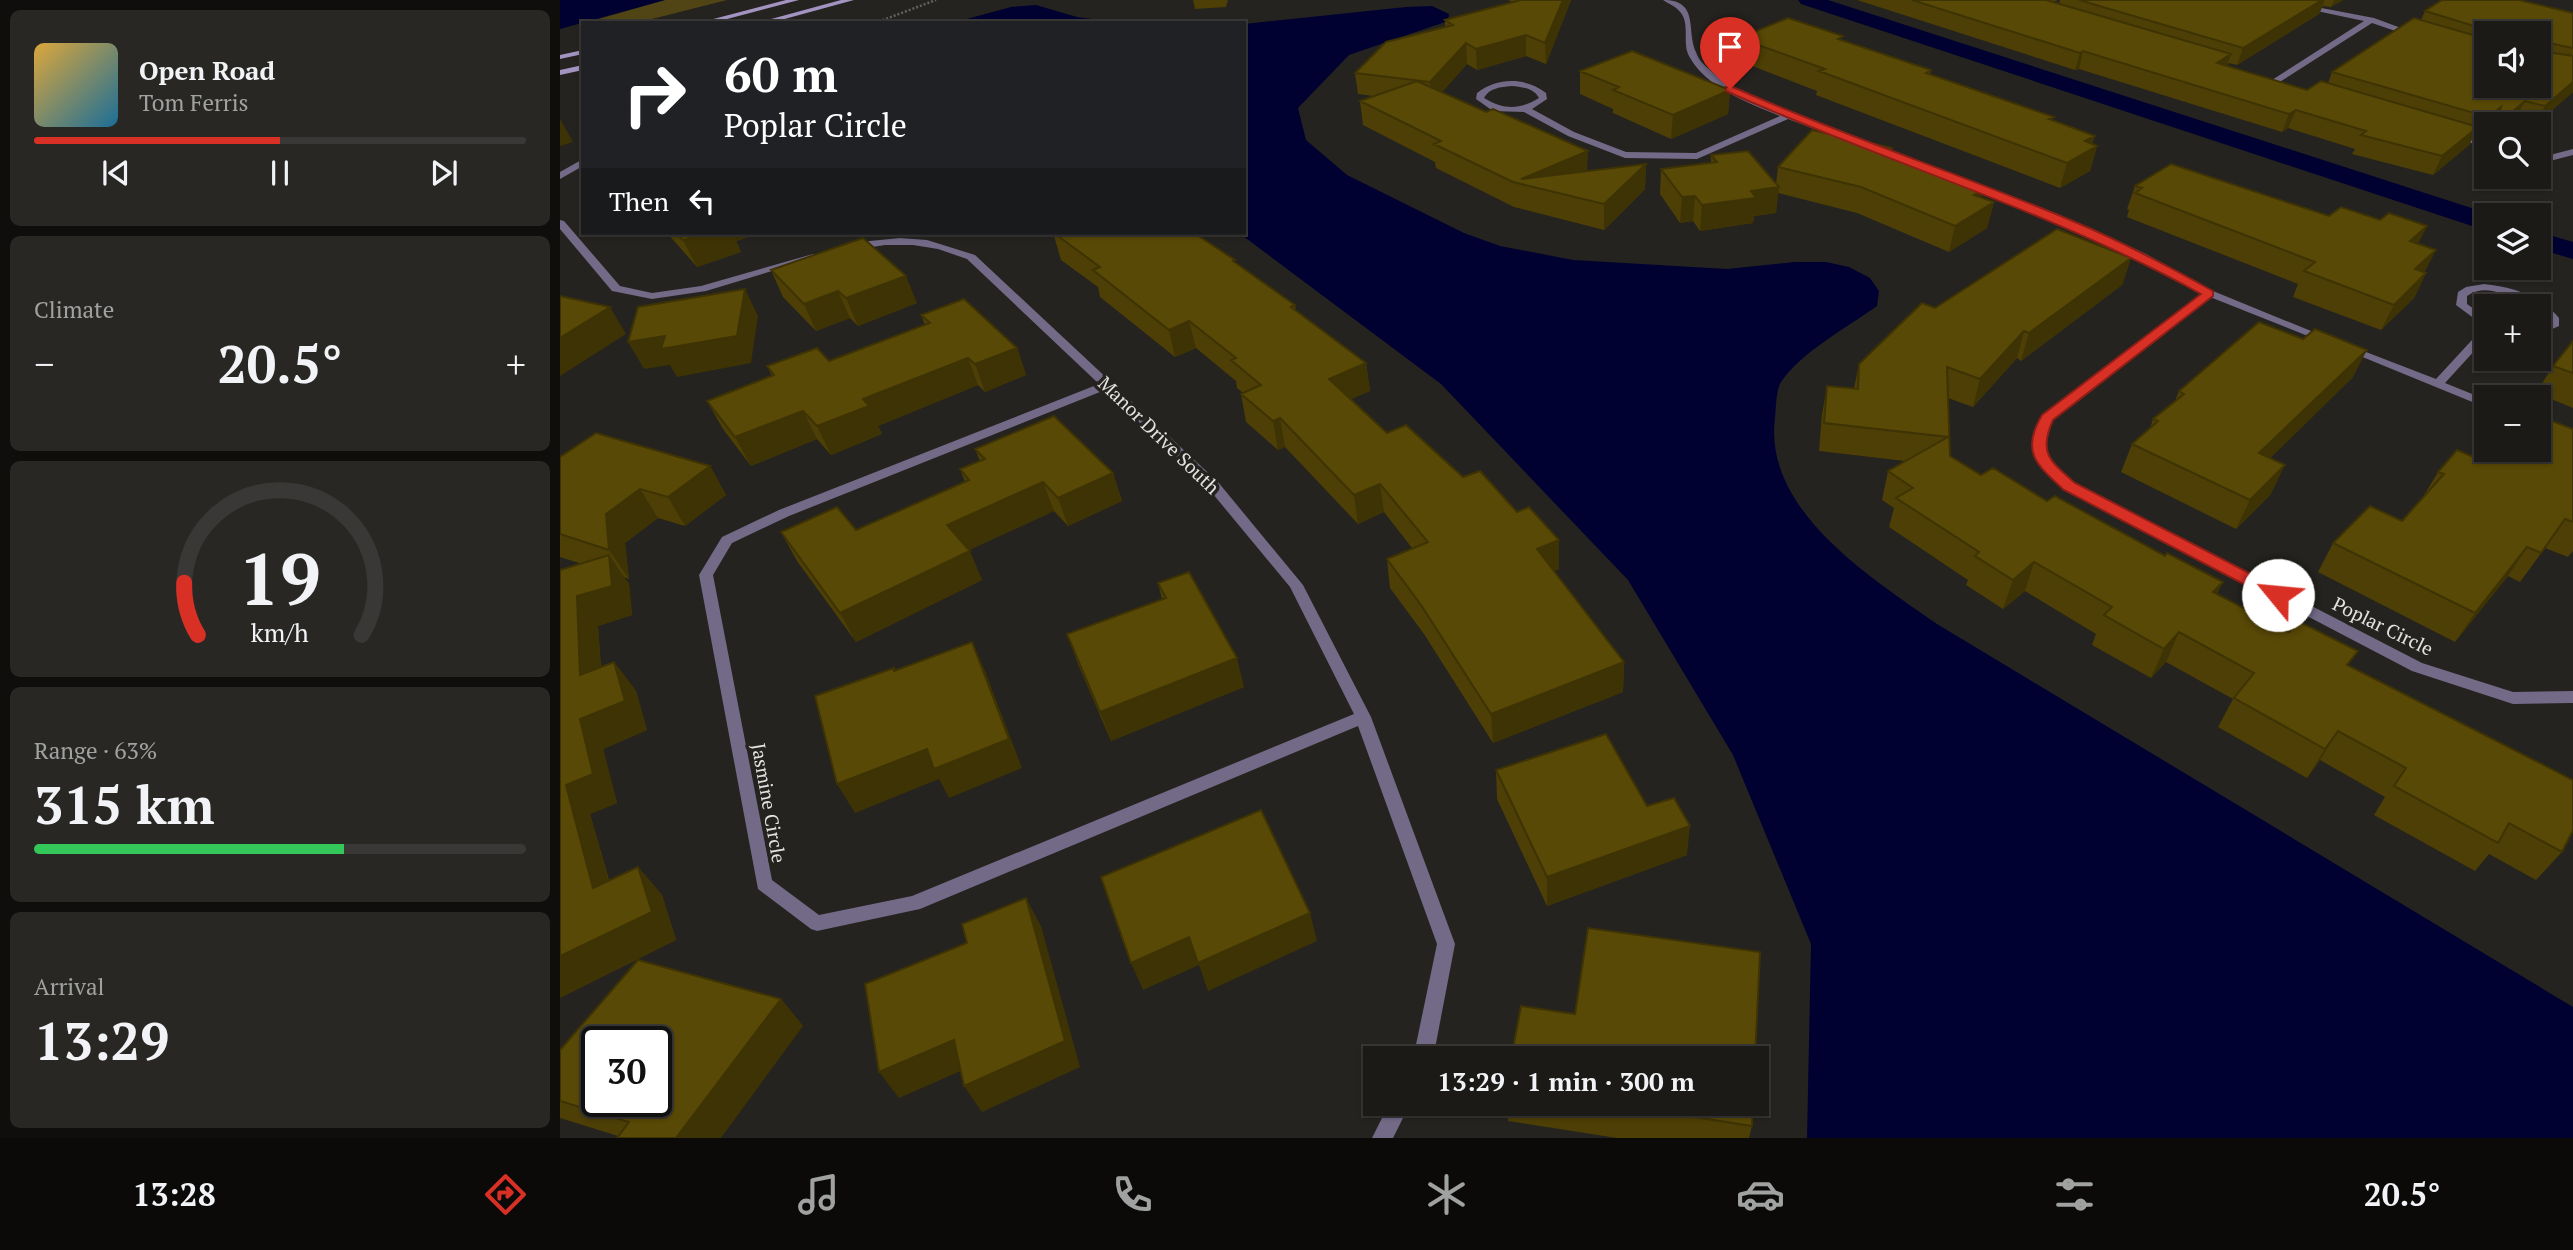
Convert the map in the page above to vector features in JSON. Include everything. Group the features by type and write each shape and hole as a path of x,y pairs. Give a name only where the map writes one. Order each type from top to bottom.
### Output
{"main road":[{"path":"710,21 795,0"},
{"path":"768,21 850,0"},
{"path":"560,57 581,52"},
{"path":"560,73 581,68"}],"street":[{"path":"1667,0 1688,17 1692,53 1708,74 1730,89 1788,116 1878,150"},
{"path":"2268,0 2371,20 2429,40"},
{"path":"2275,82 2371,20"},
{"path":"2262,78 2288,86"},
{"path":"1526,109 1543,99 1540,91 1507,84 1489,88 1480,95 1480,100 1488,107 1506,111 1526,109 1571,134 1625,155 1697,156 1788,116"},
{"path":"2447,133 2474,141"},
{"path":"2551,158 2573,152"},
{"path":"560,176 581,163"},
{"path":"1954,179 2094,234 2142,256 2209,293 2474,399"},
{"name":"Manor Drive South","path":"560,223 616,289 652,296 702,289 827,253 886,241 937,243 971,257 1213,485 1297,584 1363,718 1446,944 1426,1046"},
{"path":"2474,314 2461,305 2459,299 2462,293 2469,289 2492,288 2514,294"},
{"name":"Poplar Circle","path":"2209,293 2047,418 2038,439 2043,463 2069,486 2417,667 2513,698 2573,697"},
{"path":"2438,384 2474,344"},
{"name":"Jasmine Circle","path":"1107,386 784,513 727,540 706,575 764,884 817,923 914,903 1363,718"},
{"path":"1382,1138 1394,1116"}],"path":[{"path":"880,21 936,0"}],"shaded area":[{"path":"560,0 665,0 581,21 560,29"},
{"path":"665,0 727,0 648,20 592,21"},
{"path":"1036,5 1077,17 1107,21 959,21 1011,7"},
{"path":"1432,6 1449,14 1448,21 1349,55 1298,108 1306,140 1347,175 1464,233 1500,246 1573,260 1727,269 1795,262 1826,262 1849,267 1870,278 1879,291 1877,306 1800,360 1781,382 1778,390 1776,452 1786,483 1804,512 1854,564 1937,624 2573,1007 2573,1138 1807,1138 1811,944 1733,755 1628,580 1441,384 1242,235 1246,235 1246,24"}],"building":[{"path":"1521,0 1563,0 1545,43 1526,35 1476,49 1466,43 1430,82 1355,73 1386,42 1453,25 1445,20"},
{"path":"1912,0 2046,0 2231,54 2217,63 2307,90 2321,81 2474,126 2474,130 2442,156 2361,135 2366,131 2296,110 2289,114 2083,51 2080,53"},
{"path":"2079,0 2322,0 2243,48"},
{"path":"2442,0 2519,0 2573,13 2573,48 2551,43 2551,21 2474,21 2474,26 2425,11"},
{"path":"1788,18 1843,36 1838,39 1931,70 1926,73 2054,117 2049,119 2095,136 2085,141 2097,146 2067,163 1819,71 1825,69 1739,38"},
{"path":"2414,18 2474,35 2474,98 2551,98 2551,52 2573,56 2573,82 2545,106 2525,101 2512,112 2499,112 2501,107 2494,112 2474,113 2332,72"},
{"path":"1632,51 1730,90 1673,115 1613,90 1619,87 1580,71"},
{"path":"1417,81 1486,112 1493,109 1588,151 1521,179 1646,164 1604,204 1513,182 1434,144 1441,141 1360,101"},
{"path":"1812,130 1892,148 1889,153 1983,189 1974,195 1994,202 1955,226 1861,187 1778,167"},
{"path":"1748,151 1779,187 1751,191 1756,198 1702,205 1695,196 1682,197 1661,169 1717,162 1711,155"},
{"path":"2171,164 2329,216 2341,207 2380,220 2389,213 2427,226 2410,241 2436,250 2415,269 2426,273 2394,305 2304,271 2315,262 2135,193 2142,188 2135,186"},
{"path":"2057,229 2131,258 2029,333 2024,331 1980,379 1947,367 1950,456 1981,475 1993,468 2047,501 2055,496 2165,556 2167,553 2223,582 2213,592 2289,632 2298,621 2358,651 2347,665 2573,780 2573,830 2562,852 2509,823 2498,843 2394,786 2406,768 2338,731 2325,749 2234,698 2254,673 2179,632 2164,649 2104,615 2112,607 2034,562 2013,580 1975,556 1979,552 1896,498 1913,488 1888,471 1948,437 1824,423 1827,386 1858,389 1859,364 1922,303 1935,308"},
{"path":"678,235 700,235 683,240"},
{"path":"1057,235 1197,235 1295,305 1291,307 1366,363 1329,379 1387,433 1406,425 1463,477 1480,471 1517,512 1529,507 1559,540 1537,549 1624,662 1491,714 1421,605 1387,559 1428,542 1380,484 1354,495 1280,418 1273,421 1241,394 1261,385 1231,360 1236,358 1189,321 1169,330 1093,270 1100,267"},
{"path":"863,238 906,276 846,298 838,291 804,304 771,270"},
{"path":"745,289 737,336 661,349 665,336 628,342 638,307"},
{"path":"560,296 610,307 560,338"},
{"path":"964,299 1017,348 975,364 968,358 863,399 869,406 817,426 803,411 735,437 707,401 774,375 767,366 817,348 829,361 930,323 921,315"},
{"path":"2259,322 2303,339 2315,329 2367,350 2259,453 2285,465 2250,500 2132,444 2158,421 2153,419 2184,394 2179,391"},
{"path":"2573,341 2573,373 2553,366"},
{"path":"1054,416 1113,473 1058,498 1043,482 947,525 970,551 840,613 781,532 837,507 856,530 969,480 960,469 985,459 975,449"},
{"path":"2551,421 2573,429 2573,522 2565,519 2541,553 2527,547 2475,613 2333,543 2370,506 2402,521 2444,474 2438,472 2457,450 2474,457 2474,462 2551,462"},
{"path":"596,433 710,466 668,497 640,489 606,514 609,550 560,534 560,457"},
{"path":"609,555 612,586 577,596 580,675 614,662 625,701 580,719 593,774 566,785 593,888 638,867 652,912 560,956 560,570"},
{"path":"1189,572 1237,658 1100,712 1067,634 1166,598 1158,583"},
{"path":"972,642 1009,739 934,769 927,749 837,784 815,696"},
{"path":"1606,734 1647,806 1674,798 1690,826 1547,877 1496,770"},
{"path":"1261,810 1310,913 1198,963 1189,937 1131,963 1101,877"},
{"path":"1026,898 1065,1041 964,1086 954,1040 879,1072 865,984 967,943 962,924"},
{"path":"1588,928 1760,952 1756,1046 1513,1046 1521,1006 1575,1014"},
{"path":"638,960 781,999 676,1138 617,1138 629,1122 613,1117 672,1117 672,1026 581,1026 581,1107 560,1101 560,1050"},
{"path":"1688,1116 1752,1116 1752,1126"}],"waterway":[{"path":"1808,0 2474,218"},
{"path":"2551,244 2573,251"}],"route":[{"path":"1730,89 1788,116 2069,223 2142,256 2209,293 2047,418 2038,439 2043,463 2069,486 2278,595"}]}
